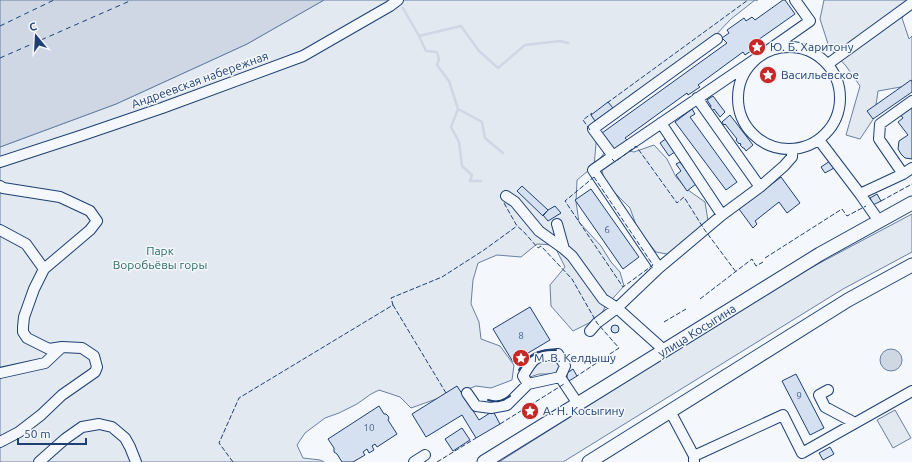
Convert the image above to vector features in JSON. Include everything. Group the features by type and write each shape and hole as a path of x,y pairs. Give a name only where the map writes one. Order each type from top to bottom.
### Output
{"main road":[{"name":"улица Косыгина","path":"484,462 820,254 912,203"},
{"path":"589,462 848,300 912,265"}],"street":[{"name":"Андреевская набережная","path":"0,162 152,112 303,56 398,0"},
{"path":"659,268 593,170 810,21 795,0"},
{"path":"828,64 912,3"},
{"path":"613,156 593,130 717,39"},
{"path":"788,47 803,48 817,54 828,64 837,79 841,96 839,112 832,128 819,140 804,148 788,150 772,147 757,139 746,127 739,112 738,96 740,81 748,67 760,56 773,49 788,47"},
{"path":"697,98 760,187"},
{"path":"860,194 908,171 879,138 880,124 912,100"},
{"path":"661,123 722,215"},
{"path":"819,140 879,221"},
{"path":"590,331 617,308 659,268 722,215 760,187 784,166 792,157 792,149"},
{"path":"0,186 3,188 60,197 90,211 97,221 90,230 44,269 34,289 24,316 23,332 27,338 49,349 62,347 82,348 94,356 97,367 95,372 62,396 19,432 0,442"},
{"path":"506,196 516,202 539,231 572,256 603,299 617,308 665,351"},
{"path":"557,224 564,249"},
{"path":"0,230 26,244 44,269"},
{"path":"0,374 45,363 62,347"},
{"path":"528,384 523,376 531,362 541,355 558,354 565,366 560,377"},
{"path":"560,377 578,404"},
{"path":"467,393 476,406 492,408 507,405 528,384 560,377"},
{"path":"828,390 819,395 825,407 855,423"},
{"path":"670,411 694,459 783,415 803,455 855,423 912,391"},
{"path":"39,462 65,439 82,427 99,424 112,427 125,438 136,462"},
{"path":"414,462 425,455"}],"green space":[{"name":"Парк Воробьёвы горы","path":"324,0 755,0 731,19 710,41 663,77 636,91 606,114 597,133 594,166 577,180 576,202 579,222 601,246 611,262 620,272 624,286 605,307 597,323 593,321 573,331 551,306 550,285 565,267 554,245 537,244 521,257 497,255 478,263 473,280 471,304 479,322 481,339 500,346 514,365 512,380 491,388 476,386 411,408 400,397 379,390 357,404 325,418 305,433 297,445 303,458 320,460 324,462 0,462 0,147 116,104 247,44"},
{"path":"824,0 908,0 911,6 902,18 909,39 912,36 912,85 878,91 874,118 860,139 846,135 860,86 846,66 829,47 820,19"},
{"path":"654,145 667,159 676,177 688,190 705,202 709,227 688,249 667,254 656,252 643,236 636,225 630,208 614,192 604,178 599,160 609,146 634,152"},
{"path":"912,214 912,252 843,289 563,462 499,462 784,282"},
{"path":"556,358 560,367 556,374 539,374 530,377 528,374 537,360"},
{"path":"895,410 911,438 893,448 877,420"}],"shaded area":[{"path":"0,0 324,0 247,44 116,104 0,147"},
{"path":"891,349 899,352 902,360 899,368 891,371 883,368 880,360 883,352"}],"building":[{"path":"785,0 795,14 758,40 761,44 745,55 743,52 698,85 700,87 688,95 687,93 625,138 627,140 614,150 602,133 727,43 722,38 729,33 727,30 744,18 746,21 752,17 755,20"},
{"path":"911,80 912,92 873,119 867,111"},
{"path":"713,96 725,112 720,117 714,109 712,111 707,100"},
{"path":"608,102 613,108 595,121 591,115"},
{"path":"912,105 912,159 905,158 898,149 899,141 908,135 898,122 903,118 900,114"},
{"path":"692,109 695,114 690,117 737,182 726,190 675,122"},
{"path":"730,115 753,145 746,151 722,122"},
{"path":"667,138 676,151 669,156 660,143"},
{"path":"830,161 834,168 825,173 821,167"},
{"path":"680,162 696,184 687,191 676,175 681,171 676,164"},
{"path":"781,177 800,203 787,213 779,202 755,221 757,224 753,228 739,209"},
{"path":"522,186 548,210 543,216 517,191"},
{"path":"591,189 639,257 623,269 575,200"},
{"path":"877,194 881,201 871,206 868,201"},
{"path":"555,206 561,213 548,221 543,215"},
{"path":"530,307 550,340 513,362 493,329"},
{"path":"613,325 617,325 619,329 617,333 613,333 611,331 611,327"},
{"path":"573,369 577,376 569,381 567,378 567,373"},
{"path":"796,374 824,428 810,435 782,381"},
{"path":"457,386 479,420 493,411 500,424 476,438 462,415 426,437 412,414"},
{"path":"379,406 384,414 388,416 388,420 397,434 377,447 375,444 372,446 374,450 369,453 367,449 363,452 365,455 353,462 342,462 334,452 334,448 328,439"},
{"path":"462,428 470,440 453,451 445,439"},
{"path":"830,447 834,454 823,460 819,453"}],"waterway":[{"path":"403,8 426,51 437,52 439,59 437,65 449,81 458,109 482,122 485,138 503,153"},
{"path":"419,36 461,26 479,51 498,68 525,45 560,41 568,43"},
{"path":"458,109 451,127 459,142 462,166 472,175 470,181 481,181"}],"ferry route":[{"path":"0,26 54,0"},
{"path":"0,58 132,0"}],"fence":[{"path":"607,103 748,0"},
{"path":"590,130 583,120 592,113"},
{"path":"612,159 615,162 636,146 677,203 684,197 704,229 736,272"},
{"path":"594,177 653,265 623,287 565,201 594,177"},
{"path":"881,201 912,184"},
{"path":"504,203 517,226 538,248 541,246 572,279 597,323 619,348 577,376"},
{"path":"765,258 842,209 847,216 866,206"},
{"path":"233,462 219,443 239,398 393,305 391,298 442,277 484,250 517,226"},
{"path":"700,299 752,259 756,266 763,262"},
{"path":"393,305 446,393"},
{"path":"664,322 686,309"},
{"path":"500,424 564,384"},
{"path":"437,462 476,438"}],"wall":[{"path":"519,370 526,360 534,354 556,350"},
{"path":"488,400 499,401 510,396"}],"place":[{"name":"Ю. Б. Харитону","path":"757,47"},
{"name":"Васильевское","path":"768,75"},
{"name":"М. В. Келдышу","path":"521,358"},
{"name":"А. Н. Косыгину","path":"530,411"}]}
